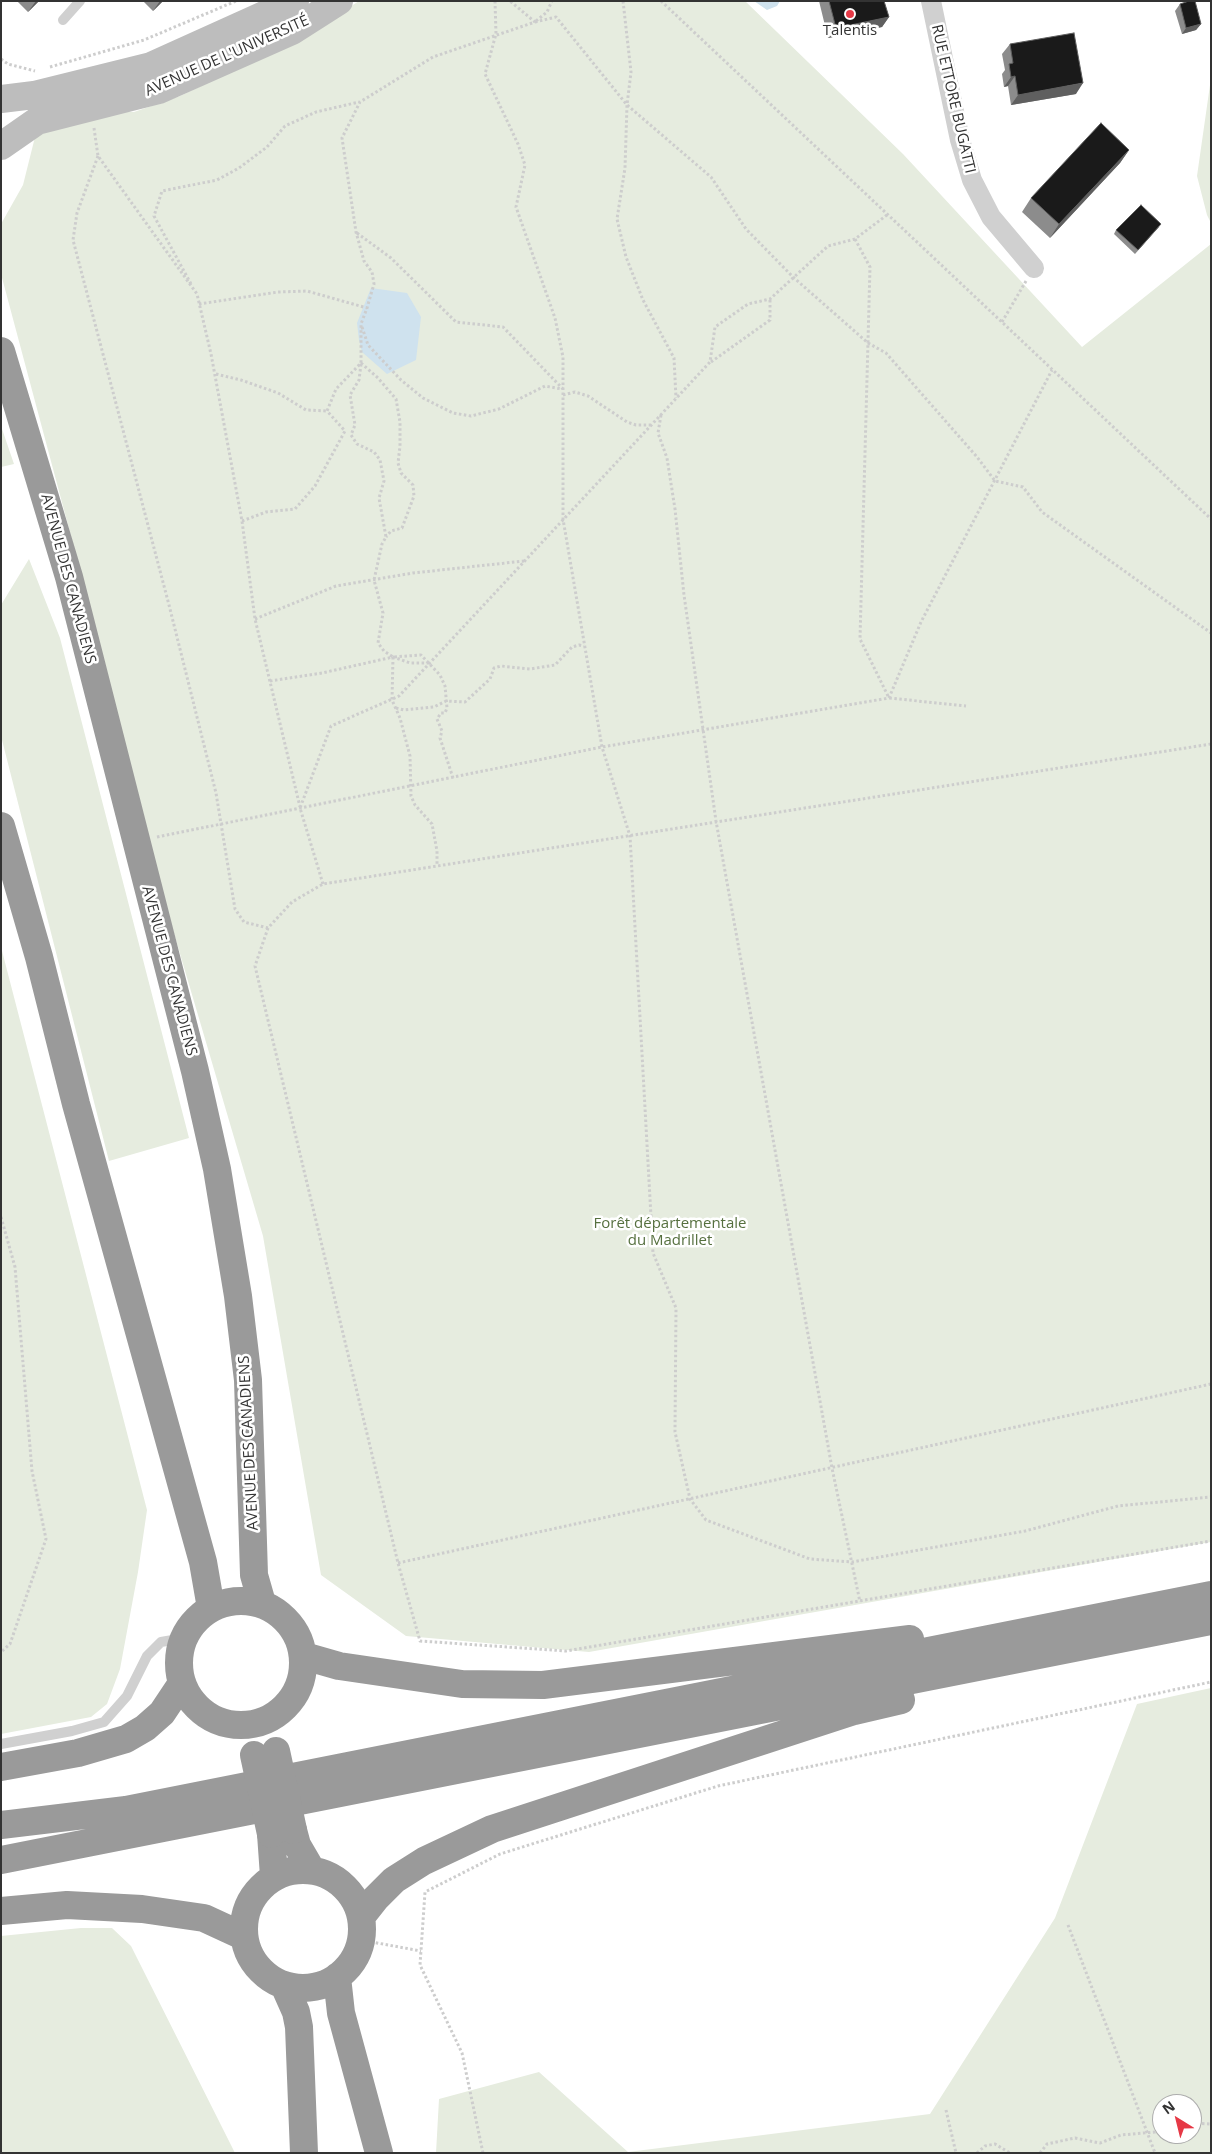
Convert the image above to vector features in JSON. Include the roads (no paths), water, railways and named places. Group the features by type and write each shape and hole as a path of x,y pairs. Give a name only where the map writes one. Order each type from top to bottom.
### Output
{"highway":[{"name":"AVENUE DES CANADIENS","path":"1,351 69,577 192,1062 217,1169 238,1296 248,1380 254,1574 262,1603"},
{"path":"1,826 39,957 76,1104 203,1562 212,1608"},
{"path":"1,1826 126,1810 1211,1596"},
{"path":"245,1600 262,1603 278,1611 299,1638 304,1656 303,1675 296,1693 285,1708 269,1719 242,1725 223,1722 205,1714 191,1700 182,1683 179,1668 180,1652 184,1638 195,1620 212,1608 228,1602 245,1600"},
{"path":"1,1860 1211,1620"},
{"path":"304,1656 339,1666 445,1682 543,1685 917,1638 963,1645"},
{"path":"361,1928 357,1903 349,1890 338,1880 326,1873 311,1869 292,1870 274,1876 260,1887 249,1902 244,1918 243,1936 248,1952 256,1966 269,1978 284,1985 302,1988 320,1986 337,1978 348,1967 356,1954 361,1928 376,1898 394,1880 424,1861 492,1829 854,1711 966,1684 997,1662"},
{"path":"1,1767 78,1753 126,1739 145,1728 162,1713 182,1683"},
{"path":"269,1719 265,1753 282,1832 274,1876"},
{"path":"242,1725 265,1753"},
{"path":"282,1832 297,1845 311,1869"},
{"path":"1,1911 67,1905 142,1909 204,1918 243,1936"},
{"path":"337,1978 341,2012 379,2153"},
{"path":"284,1985 296,2012 299,2027 304,2153"}],"street":[{"name":"AVENUE DE L'UNIVERSITÉ","path":"1,99 34,96 152,66 295,1"},
{"name":"AVENUE DE L'UNIVERSITÉ","path":"1,146 37,122 159,90 292,31 339,1"},
{"name":"RUE ETTORE BUGATTI","path":"931,1 958,131 972,180 991,217 1034,268"}],"lane":[{"path":"63,20 80,1"},
{"path":"1,1744 72,1731 104,1722 127,1696 147,1656 161,1642 184,1638"}],"water":[{"path":"754,1 780,1 777,6 767,10"},
{"path":"371,288 407,293 421,317 416,360 387,374 362,352 359,340 357,323"}],"place":[{"name":"Talentis","path":"850,14"}],"park label":[{"name":"Forêt départementale du Madrillet","path":"670,1232"}]}
